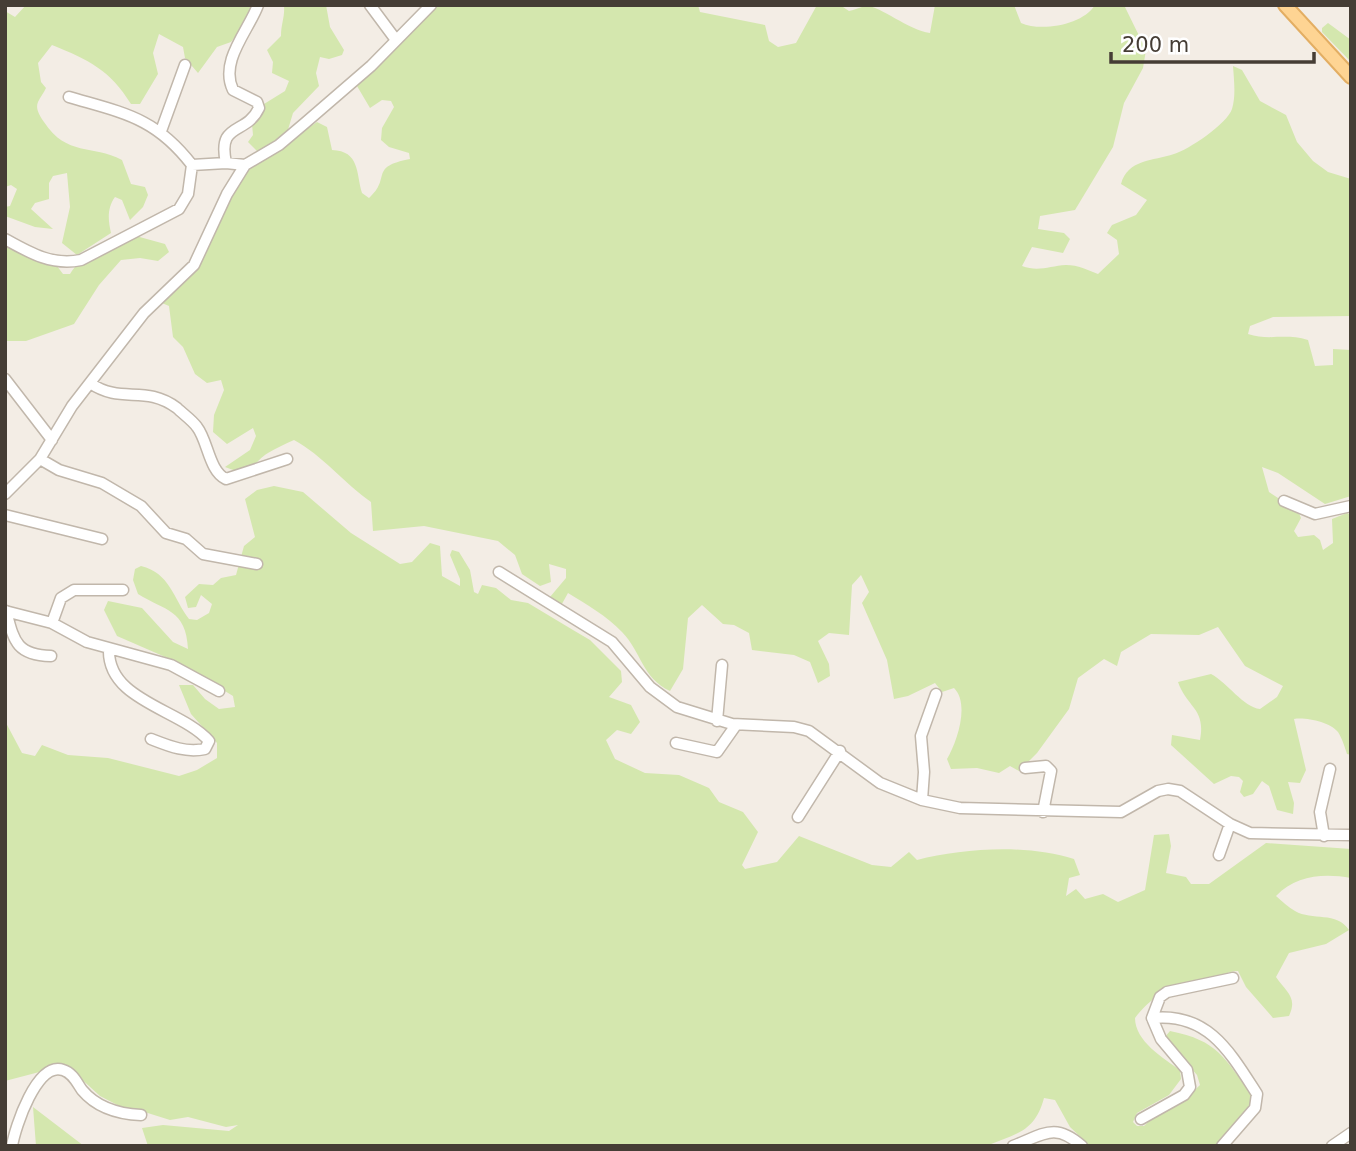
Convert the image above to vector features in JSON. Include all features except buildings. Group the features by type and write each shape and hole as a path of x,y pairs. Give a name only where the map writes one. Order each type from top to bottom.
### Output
{"main road":[{"path":"1285,5 1351,77"}],"street":[{"path":"226,163 222,146 225,137 255,116 260,108 257,102 233,90 230,82 237,44 258,5"},
{"path":"370,5 396,40"},
{"path":"5,494 40,459 90,383 144,313 194,265 227,194 245,165 279,145 431,5"},
{"path":"161,131 185,65"},
{"path":"69,97 136,117 161,131 192,165"},
{"path":"192,165 245,165"},
{"path":"5,239 51,261 67,263 81,260 179,209 188,194 192,165"},
{"path":"5,379 52,440"},
{"path":"90,383 116,396 157,396 176,407 198,428 218,473 226,479 287,459"},
{"path":"40,459 60,470 102,482 141,506 166,533 186,540 203,554 257,564"},
{"path":"1284,501 1315,514 1351,506"},
{"path":"5,515 102,539"},
{"path":"499,572 612,642 650,687 677,706 717,721 794,727 809,731 840,751 880,783 922,800 960,808 1121,812 1168,789 1180,791 1230,824 1250,833 1351,835"},
{"path":"52,623 61,598 74,590 123,590"},
{"path":"6,611 52,623 87,642 172,665 219,691"},
{"path":"6,611 14,639 22,649 32,656 51,656"},
{"path":"109,649 111,667 122,683 209,741 205,749 198,750 176,749 151,739"},
{"path":"717,721 722,665"},
{"path":"922,800 924,772 921,736 936,694"},
{"path":"676,743 717,752 736,724"},
{"path":"797,817 840,751"},
{"path":"1025,768 1046,766 1051,771 1044,812"},
{"path":"1324,836 1320,812 1330,769"},
{"path":"1219,855 1230,824"},
{"path":"1141,1119 1184,1095 1191,1080 1161,1039 1152,1018 1160,997 1167,992 1233,978"},
{"path":"1152,1018 1171,1016 1189,1020 1210,1034 1228,1049 1257,1094 1255,1108 1222,1146"},
{"path":"12,1146 27,1102 38,1082 50,1071 65,1070 95,1103 126,1114 141,1115"},
{"path":"1013,1146 1056,1130 1067,1133 1082,1146"},
{"path":"1332,1146 1351,1133"}],"green space":[{"path":"26,5 254,5 253,14 231,42 217,47 198,73 185,58 183,47 159,34 153,53 158,74 140,104 131,104 98,67 52,45 38,63 41,82 46,88 37,105 42,120 53,133 71,145 122,160 131,184 145,187 148,195 143,207 130,220 122,200 115,197 109,214 111,233 77,255 62,243 70,207 67,173 53,176 49,183 49,199 35,203 31,209 53,229 35,227 5,216 5,207 10,206 17,189 11,185 5,187 5,11 15,17"},
{"path":"284,5 326,5 330,27 344,50 342,55 329,59 320,57 316,73 319,86 293,113 287,133 259,153 248,142 253,135 252,124 261,117 264,104 285,91 289,81 272,73 273,62 267,50 281,36"},
{"path":"432,5 698,5 700,12 765,25 769,41 778,47 796,43 817,5 840,5 849,11 872,7 930,33 935,5 1014,5 1021,23 1050,27 1081,18 1095,5 1124,5 1146,50 1143,68 1124,103 1113,147 1075,210 1040,216 1038,229 1064,233 1070,239 1063,253 1032,247 1022,266 1039,269 1070,265 1098,274 1119,254 1117,240 1107,233 1112,225 1136,215 1147,200 1121,184 1124,176 1142,162 1180,152 1223,122 1232,109 1233,66 1242,70 1260,101 1286,115 1297,142 1313,161 1328,172 1351,179 1351,316 1273,317 1250,326 1248,334 1308,340 1315,366 1333,365 1333,349 1351,350 1351,496 1325,504 1278,473 1262,467 1269,492 1298,511 1301,518 1294,531 1298,537 1314,535 1320,540 1323,550 1333,543 1332,519 1347,513 1351,515 1351,755 1347,754 1341,737 1334,728 1318,721 1294,719 1306,770 1300,783 1288,782 1294,803 1293,814 1277,810 1269,786 1262,781 1253,794 1244,797 1240,792 1243,781 1239,777 1231,776 1214,784 1171,745 1172,735 1200,740 1198,714 1178,682 1211,674 1248,704 1260,709 1277,697 1283,686 1245,666 1218,627 1199,635 1151,634 1121,652 1117,666 1104,659 1078,678 1069,709 1037,753 1019,771 1010,766 999,773 977,768 951,769 947,759 960,723 959,695 954,688 942,692 935,683 908,696 894,699 887,660 862,603 869,592 861,575 852,585 849,635 829,633 818,641 829,664 830,676 818,683 810,662 794,655 752,650 749,633 734,625 723,624 702,605 688,618 683,669 670,691 653,679 622,632 596,611 568,593 558,611 548,605 550,597 566,578 566,569 549,564 551,582 540,586 522,574 515,555 498,541 424,526 373,531 371,502 314,453 294,440 268,453 247,471 225,467 250,450 256,436 253,428 227,444 213,432 214,415 224,390 221,380 207,383 195,374 183,347 173,337 169,306 162,303 180,283 243,172 317,122 327,127 332,150 348,154 352,159 362,193 369,198 376,191 382,174 389,166 410,159 409,153 389,147 381,140 382,128 394,107 391,101 382,100 370,108 357,86"},
{"path":"1328,23 1351,40 1351,62 1322,32 1322,28"},
{"path":"136,236 165,244 169,252 158,261 140,258 121,260 99,285 74,324 26,341 5,341 5,244 57,266 63,274 70,274 91,254"},
{"path":"274,486 303,492 351,533 400,564 412,562 430,543 440,546 442,576 460,586 460,579 450,555 452,550 459,552 470,570 474,592 478,594 482,585 496,588 511,600 528,603 590,640 621,671 622,682 609,697 631,705 640,722 631,734 617,730 606,740 615,759 645,773 679,775 709,788 719,802 743,812 758,832 742,865 745,869 777,862 799,836 872,865 891,867 909,852 917,860 975,850 1036,851 1074,859 1080,875 1069,878 1066,896 1076,889 1085,899 1103,894 1118,902 1145,890 1154,835 1169,834 1171,846 1166,873 1186,877 1191,884 1209,884 1266,843 1351,849 1351,878 1311,877 1292,884 1276,896 1295,911 1338,920 1349,930 1326,944 1289,953 1276,977 1291,999 1289,1016 1273,1018 1246,987 1238,971 1234,971 1213,981 1163,994 1145,1006 1135,1018 1136,1026 1145,1041 1180,1070 1181,1079 1169,1095 1137,1113 1133,1122 1137,1126 1144,1126 1154,1116 1180,1104 1200,1085 1197,1075 1164,1038 1170,1031 1186,1035 1218,1052 1252,1095 1249,1107 1217,1146 1090,1146 1070,1127 1055,1100 1044,1098 1030,1125 1015,1135 986,1146 148,1146 142,1128 163,1125 229,1131 238,1125 226,1127 188,1117 170,1120 135,1109 127,1110 100,1096 66,1065 5,1081 5,721 22,753 35,756 42,745 68,755 108,758 179,776 197,770 217,758 217,743 191,714 179,685 193,685 205,699 219,709 235,707 233,696 179,663 117,636 104,610 108,601 142,608 173,642 188,649 183,626 178,619 165,608 138,594 133,580 135,569 141,566 151,569 165,580 189,619 197,620 209,613 212,604 201,595 196,607 188,608 185,597 199,584 213,585 221,578 236,575 244,546 255,537 245,499 257,490"},
{"path":"33,1107 84,1146 36,1146"}]}
